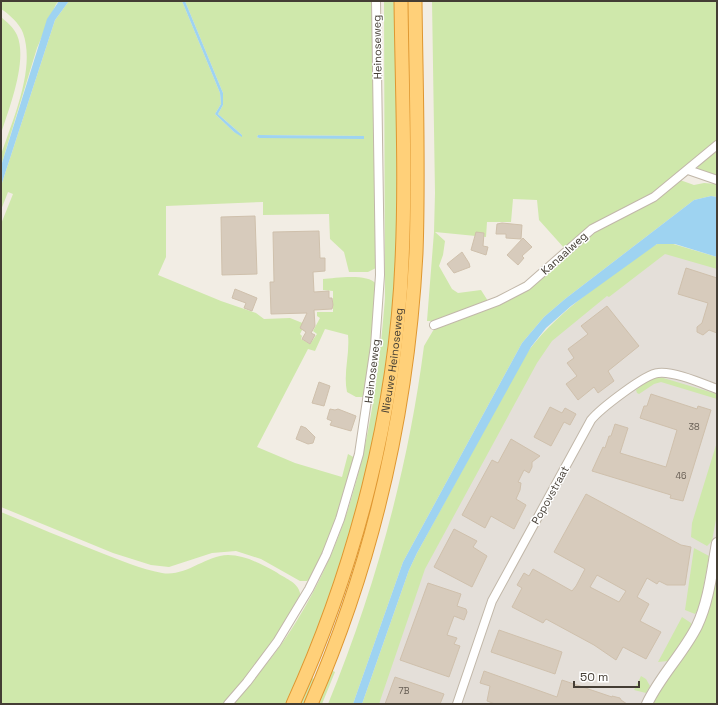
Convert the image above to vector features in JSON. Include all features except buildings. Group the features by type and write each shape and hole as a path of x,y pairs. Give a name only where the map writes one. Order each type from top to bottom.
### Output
{"highway":[{"name":"Nieuwe Heinoseweg","path":"293,704 320,643 352,547 375,458 388,390 402,263 404,195 401,1"},
{"name":"Nieuwe Heinoseweg","path":"311,704 336,643 362,564 390,452 403,378 416,253 417,180 415,1"}],"street":[{"name":"Heinoseweg","path":"228,704 247,682 277,642 309,589 326,555 340,519 359,454 375,346 380,275 376,1"},
{"name":"Kanaalweg","path":"434,325 498,301 527,286 592,229 654,196 717,145"},
{"path":"688,170 717,180"},
{"name":"Popovstraat","path":"457,704 492,600 591,420 598,412 652,373 666,372 717,389"},
{"path":"647,704 655,688 685,647 697,626 704,604 717,543"}],"shaded area":[{"path":"665,248 717,265 717,704 372,704 437,533 543,345"}],"green space":[{"path":"1,1 59,1 56,4 37,48 1,166 1,155 21,95 27,62 23,33 14,20 1,9"},
{"path":"69,1 182,1 220,93 221,104 215,114 234,132 242,135 218,114 223,105 223,93 185,1 372,1 376,268 368,272 349,272 344,252 330,239 329,214 263,215 263,202 166,206 166,257 158,275 221,301 256,313 264,319 290,318 305,324 300,334 302,336 301,339 310,344 317,334 313,331 320,318 317,316 317,312 333,312 333,291 323,290 323,279 359,277 366,278 376,284 374,330 365,397 356,397 347,392 346,378 348,335 325,329 315,351 308,349 257,447 295,463 342,477 348,454 355,458 332,532 312,577 307,581 300,581 261,559 236,551 212,553 169,567 151,565 113,553 1,507 1,224 13,194 8,192 1,210 1,186 55,20","holes":["258,135 364,136 364,138 257,137"]},
{"path":"384,1 397,1 399,208 393,305 381,400 372,449 340,571 288,704 233,704 282,644 317,584 335,546 349,506 369,425 376,383 385,298"},
{"path":"432,1 717,1 717,142 672,181 565,249 539,220 537,200 513,199 511,222 487,222 486,237 435,232 445,241 443,255 439,266 452,289 458,293 481,290 488,301 436,321 427,321 434,232 435,193"},
{"path":"1,17 16,32 20,46 20,58 16,84 1,134"},
{"path":"717,148 717,176 698,169 697,165"},
{"path":"680,180 694,185 704,183 717,184 717,197 711,196 694,200 565,299 544,317 522,343 403,562 353,704 328,704 361,617 388,528 409,438 424,346 434,329 497,304 594,229"},
{"path":"670,243 717,257 717,269 665,254 609,297 607,296 552,341 537,363 425,569 379,704 362,704 409,570 524,357 551,325 582,298 650,248 657,244"},
{"path":"660,377 717,394 717,399 661,382 654,384 639,394 637,393 636,390 650,379"},
{"path":"717,442 717,514 712,541 707,546 691,537 692,523"},
{"path":"1,512 122,561 162,573 179,572 219,556 234,555 247,558 259,563 294,583 299,589 300,593 298,602 281,631 268,649 224,704 1,704"},
{"path":"694,548 709,556 700,606 695,614 685,610"},
{"path":"717,564 717,704 652,704 657,694 690,647"},
{"path":"682,617 691,623 692,626 668,661 658,662"},
{"path":"331,670 335,672 322,704 317,704"},
{"path":"641,676 646,679 650,686 646,693 634,690"},
{"path":"311,678 315,679 304,704 299,704"}],"water":[{"path":"59,1 69,1 55,20 1,186 1,166 47,19"},
{"path":"182,1 185,1 223,93 223,105 218,114 242,135 242,137 234,132 215,114 221,104 220,93"},
{"path":"258,135 364,136 364,139 259,138 257,137"},
{"path":"711,196 717,197 717,257 675,244 657,244 571,306 546,328 531,347 417,553 409,570 362,704 353,704 403,562 522,343 544,317 565,299 694,200"}]}
